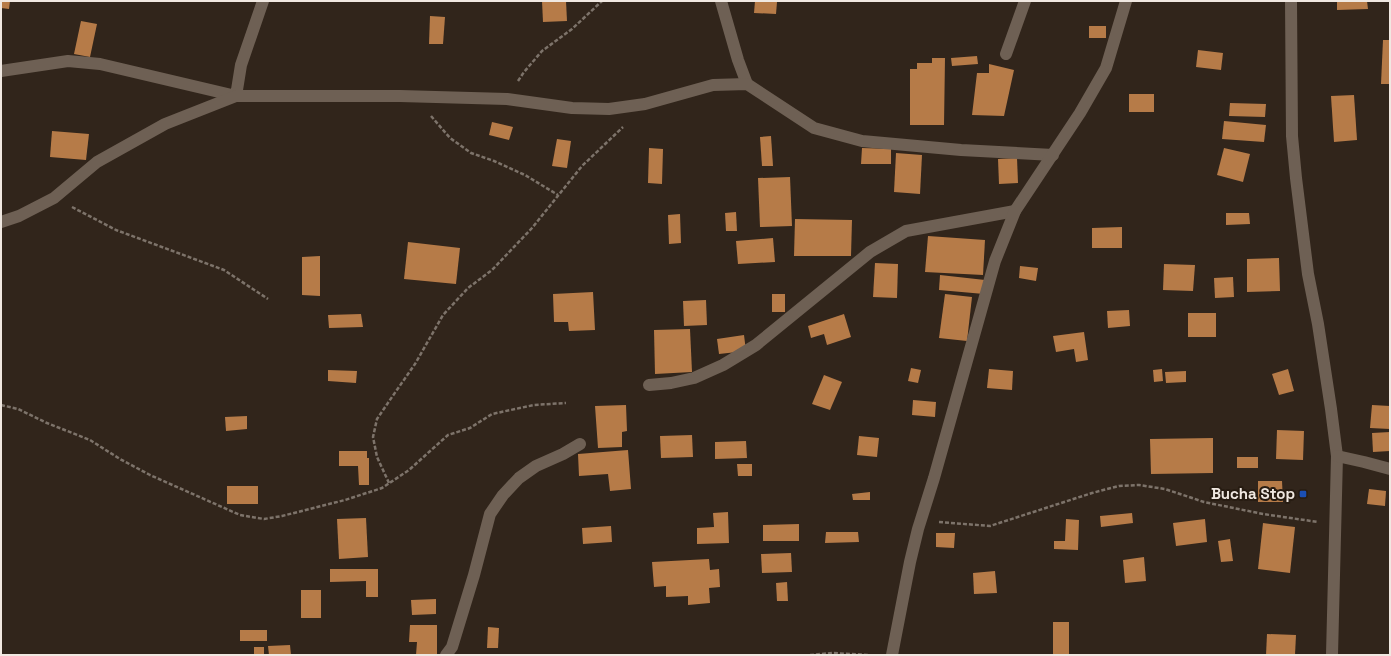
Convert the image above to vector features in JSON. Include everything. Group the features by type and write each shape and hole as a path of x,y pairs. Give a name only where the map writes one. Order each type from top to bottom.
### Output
{"street":[{"path":"236,96 241,65 263,1"},
{"path":"721,1 738,60 747,84"},
{"path":"1006,54 1025,1"},
{"path":"892,655 910,562 995,261 1015,211 1080,113 1106,68 1126,1"},
{"path":"1291,1 1292,136 1296,178 1308,274 1318,324 1337,456 1332,655"},
{"path":"1,71 68,61 100,64 236,96 507,99 572,108 609,109 645,104 713,85 747,84 814,128 862,141 961,150 1053,155"},
{"path":"1,222 19,216 54,198 97,162 165,124 236,96"},
{"path":"649,385 671,383 694,378 723,365 756,345 870,252 906,231 1015,211"},
{"path":"446,655 452,647 474,575 490,514 503,495 518,478 536,466 563,454 580,444"},
{"path":"1337,456 1390,469"}],"path":[{"path":"507,99 524,72 542,51 572,30 602,1"},
{"path":"419,97 430,115 450,138 471,153 494,161 525,175 558,195"},
{"path":"389,483 377,457 373,437 377,419 415,364 443,315 468,288 492,270 532,228 582,166 623,127"},
{"path":"54,198 116,230 224,270 268,299"},
{"path":"1,405 18,409 47,423 90,440 120,459 150,475 240,515 264,518 282,516 345,500 382,488 409,470 448,435 470,428 492,414 534,405 566,403"},
{"path":"921,520 990,526 1084,495 1119,486 1139,485 1165,489 1204,502 1336,526"},
{"path":"810,655 832,653 870,655"}],"building":[{"path":"1,1 10,1 9,9 1,8"},
{"path":"542,1 566,1 567,21 543,22"},
{"path":"755,1 777,2 776,14 754,13"},
{"path":"1337,1 1367,1 1368,9 1337,10"},
{"path":"430,16 445,17 443,44 429,44"},
{"path":"81,21 97,24 90,57 74,54"},
{"path":"1089,26 1106,26 1106,38 1089,38"},
{"path":"1383,40 1390,40 1390,84 1381,84"},
{"path":"1198,50 1223,53 1221,70 1196,67"},
{"path":"977,56 978,64 952,66 951,58"},
{"path":"932,58 945,58 944,125 910,125 910,69 917,69 917,63 932,63"},
{"path":"989,64 1014,70 1004,116 972,115 977,73 989,73"},
{"path":"1129,94 1154,94 1154,112 1129,112"},
{"path":"1354,95 1357,140 1334,142 1331,96"},
{"path":"1230,103 1266,104 1265,117 1229,116"},
{"path":"1224,121 1266,125 1264,142 1222,139"},
{"path":"492,122 513,127 509,140 489,135"},
{"path":"52,131 89,134 86,160 50,157"},
{"path":"771,136 773,166 762,166 760,137"},
{"path":"557,139 571,141 567,168 552,166"},
{"path":"649,148 663,149 662,184 648,183"},
{"path":"862,148 891,149 891,164 861,164"},
{"path":"1224,148 1250,154 1243,182 1217,175"},
{"path":"896,153 922,155 920,194 894,192"},
{"path":"1017,158 1018,183 999,184 998,159"},
{"path":"790,177 792,226 760,227 758,178"},
{"path":"736,212 737,231 726,231 725,213"},
{"path":"1226,213 1249,213 1250,224 1226,225"},
{"path":"680,214 681,243 669,244 668,215"},
{"path":"795,219 852,220 851,256 794,256"},
{"path":"1122,227 1122,248 1092,248 1092,228"},
{"path":"928,236 985,240 983,275 925,272"},
{"path":"773,238 775,262 738,264 736,241"},
{"path":"408,242 460,248 456,284 404,279"},
{"path":"320,256 320,296 302,295 302,257"},
{"path":"1279,258 1280,291 1247,292 1247,259"},
{"path":"875,263 898,264 897,298 873,297"},
{"path":"1164,264 1195,265 1193,291 1163,290"},
{"path":"1020,266 1038,268 1036,281 1019,278"},
{"path":"940,275 985,280 984,294 939,290"},
{"path":"1233,277 1234,297 1215,298 1214,278"},
{"path":"593,292 595,330 569,331 568,322 554,322 553,294"},
{"path":"772,294 785,294 785,312 772,312"},
{"path":"945,294 972,297 967,341 939,338"},
{"path":"706,300 707,325 684,326 683,301"},
{"path":"1129,310 1130,326 1108,328 1107,311"},
{"path":"1188,313 1216,313 1216,337 1188,337"},
{"path":"361,314 363,327 329,328 328,315"},
{"path":"844,314 851,337 827,345 824,334 811,338 808,326"},
{"path":"690,329 692,372 655,374 654,330"},
{"path":"1084,332 1088,360 1076,362 1074,349 1056,352 1053,336"},
{"path":"744,335 746,351 719,354 717,339"},
{"path":"911,368 921,370 918,383 908,381"},
{"path":"989,369 1013,371 1012,390 987,388"},
{"path":"1162,369 1163,381 1154,382 1153,370"},
{"path":"1288,369 1294,391 1279,395 1272,374"},
{"path":"328,370 357,371 356,383 328,381"},
{"path":"1186,371 1186,382 1166,383 1165,372"},
{"path":"824,375 842,382 830,410 812,404"},
{"path":"913,400 936,402 935,417 912,415"},
{"path":"626,405 627,431 622,432 622,447 598,448 595,406"},
{"path":"1372,405 1390,406 1390,429 1370,428"},
{"path":"247,416 247,429 226,431 225,417"},
{"path":"1277,430 1304,431 1303,460 1276,459"},
{"path":"1390,432 1390,451 1373,452 1372,433"},
{"path":"692,435 693,457 661,458 660,436"},
{"path":"859,436 879,438 877,457 857,455"},
{"path":"1213,438 1213,473 1151,474 1150,439"},
{"path":"746,441 747,458 715,459 715,442"},
{"path":"628,450 631,489 610,491 608,474 579,476 578,454"},
{"path":"339,451 367,451 367,458 369,458 369,485 359,485 358,466 339,466"},
{"path":"1237,457 1258,457 1258,468 1237,468"},
{"path":"737,464 752,464 752,476 738,476"},
{"path":"1258,481 1282,481 1283,502 1258,502"},
{"path":"227,486 258,486 258,504 227,504"},
{"path":"1369,489 1386,491 1385,506 1367,504"},
{"path":"870,492 870,500 853,500 852,494"},
{"path":"728,512 729,543 697,544 697,528 714,527 713,513"},
{"path":"1132,513 1133,523 1101,527 1100,516"},
{"path":"366,518 368,557 339,559 337,519"},
{"path":"1066,519 1079,520 1078,550 1054,549 1054,541 1065,541"},
{"path":"1205,519 1207,542 1176,546 1173,523"},
{"path":"1263,523 1295,527 1290,573 1258,569"},
{"path":"799,524 799,541 763,541 763,525"},
{"path":"611,526 612,542 583,544 582,528"},
{"path":"826,532 858,532 859,542 825,543"},
{"path":"936,533 955,533 954,548 936,547"},
{"path":"1230,539 1233,561 1221,562 1218,541"},
{"path":"791,553 792,572 762,573 761,554"},
{"path":"1144,557 1146,581 1125,583 1123,560"},
{"path":"709,559 710,570 719,569 720,587 709,588 710,603 688,605 688,596 666,597 666,586 654,587 652,562"},
{"path":"330,569 378,569 378,597 366,597 366,581 330,582"},
{"path":"995,571 997,593 974,594 973,573"},
{"path":"787,582 788,601 777,601 776,583"},
{"path":"301,590 321,590 321,618 301,618"},
{"path":"436,599 436,614 412,615 411,600"},
{"path":"1053,622 1069,622 1069,655 1053,655"},
{"path":"410,625 437,625 437,655 416,655 417,642 409,642"},
{"path":"488,627 499,628 498,648 487,648"},
{"path":"240,630 267,630 267,641 240,641"},
{"path":"1267,634 1296,635 1295,655 1266,655"},
{"path":"290,645 291,655 269,655 268,646"},
{"path":"254,647 264,647 264,655 254,655"}],"place":[{"name":"Bucha Stop","path":"1303,494"}]}
